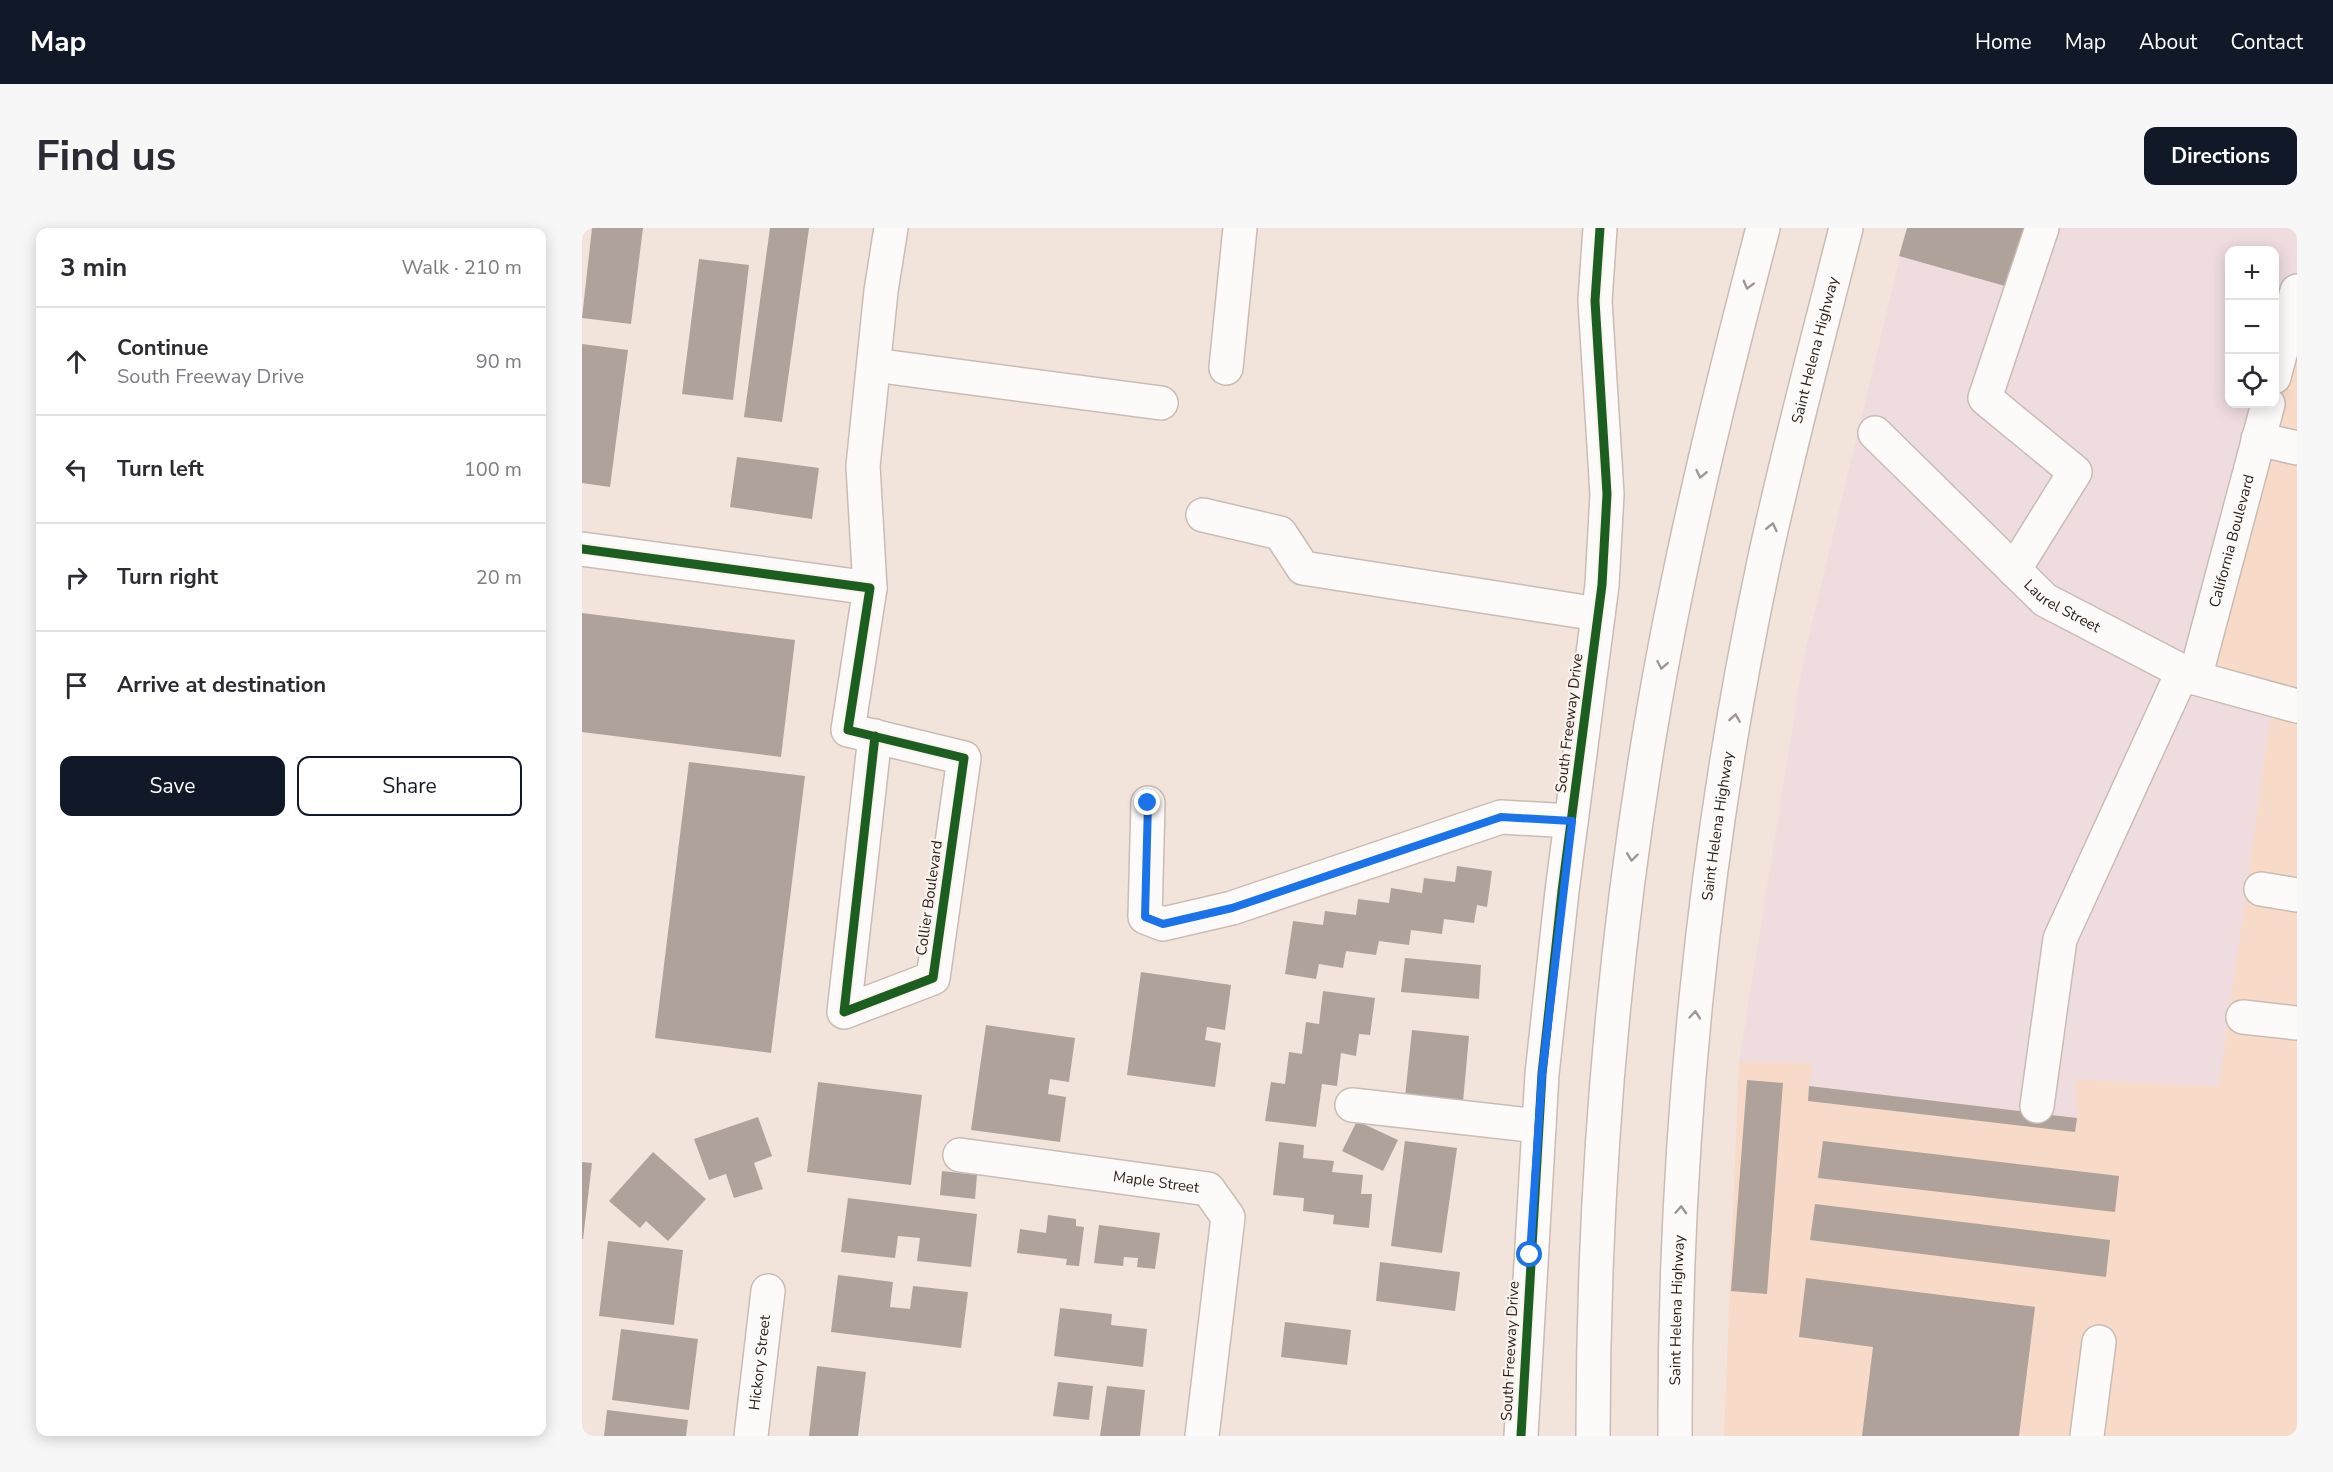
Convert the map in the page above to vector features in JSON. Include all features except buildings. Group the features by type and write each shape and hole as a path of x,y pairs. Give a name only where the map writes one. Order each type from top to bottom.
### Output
{"main road":[{"path":"582,549 870,588 863,466 891,228"},
{"path":"1226,368 1240,228"},
{"name":"South Freeway Drive","path":"1521,1436 1545,1051 1599,614 1607,494 1595,301 1600,228"},
{"path":"1593,1436 1597,1250 1606,1103 1618,969 1634,835 1655,702 1680,570 1709,437 1763,228"},
{"name":"Saint Helena Highway","path":"1675,1436 1679,1233 1688,1098 1700,963 1718,829 1739,696 1764,564 1794,432 1846,228"},
{"path":"2014,570 2075,472 1985,398 2042,228"},
{"path":"2279,358 2297,291"},
{"path":"874,365 1161,403"},
{"name":"California Boulevard","path":"2037,1106 2060,939 2189,675 2267,408"},
{"name":"Laurel Street","path":"1875,433 2045,600 2189,675 2297,706"},
{"path":"2258,439 2297,448"},
{"path":"1203,514 1280,533 1303,568 1599,614"},
{"name":"Collier Boulevard","path":"870,588 848,730 875,736 964,758 933,978 844,1012 875,736"},
{"path":"1148,803 1145,917 1163,924 1232,908 1501,817 1572,821"},
{"path":"2261,889 2297,895"},
{"path":"2242,1017 2297,1023"},
{"path":"1352,1105 1539,1126"},
{"name":"Maple Street","path":"960,1155 1208,1189 1228,1217 1202,1436"},
{"name":"Hickory Street","path":"751,1436 768,1291"},
{"path":"2087,1436 2099,1342"}],"shaded area":[{"path":"1907,228 2297,228 2297,291 2279,361 2279,246 2225,246 2225,408 2267,408 2196,678 2273,699 2219,1086 2075,1080 2077,1118 1809,1086 1813,1063 1739,1062 1804,656"},
{"path":"2297,291 2297,1436 1724,1436 1739,1062 1813,1063 1810,1086 2077,1118 2074,1080 2195,678 2266,408 2279,408 2279,359"}],"cycle path":[{"path":"1521,1436 1542,1074 1562,891 1602,585 1607,494 1595,301 1600,228"},
{"path":"582,549 870,588 848,730 964,758 933,978 844,1012 875,736"}],"route":[{"path":"1148,803 1145,917 1163,924 1232,908 1501,817 1572,821 1542,1074 1530,1255"}]}
